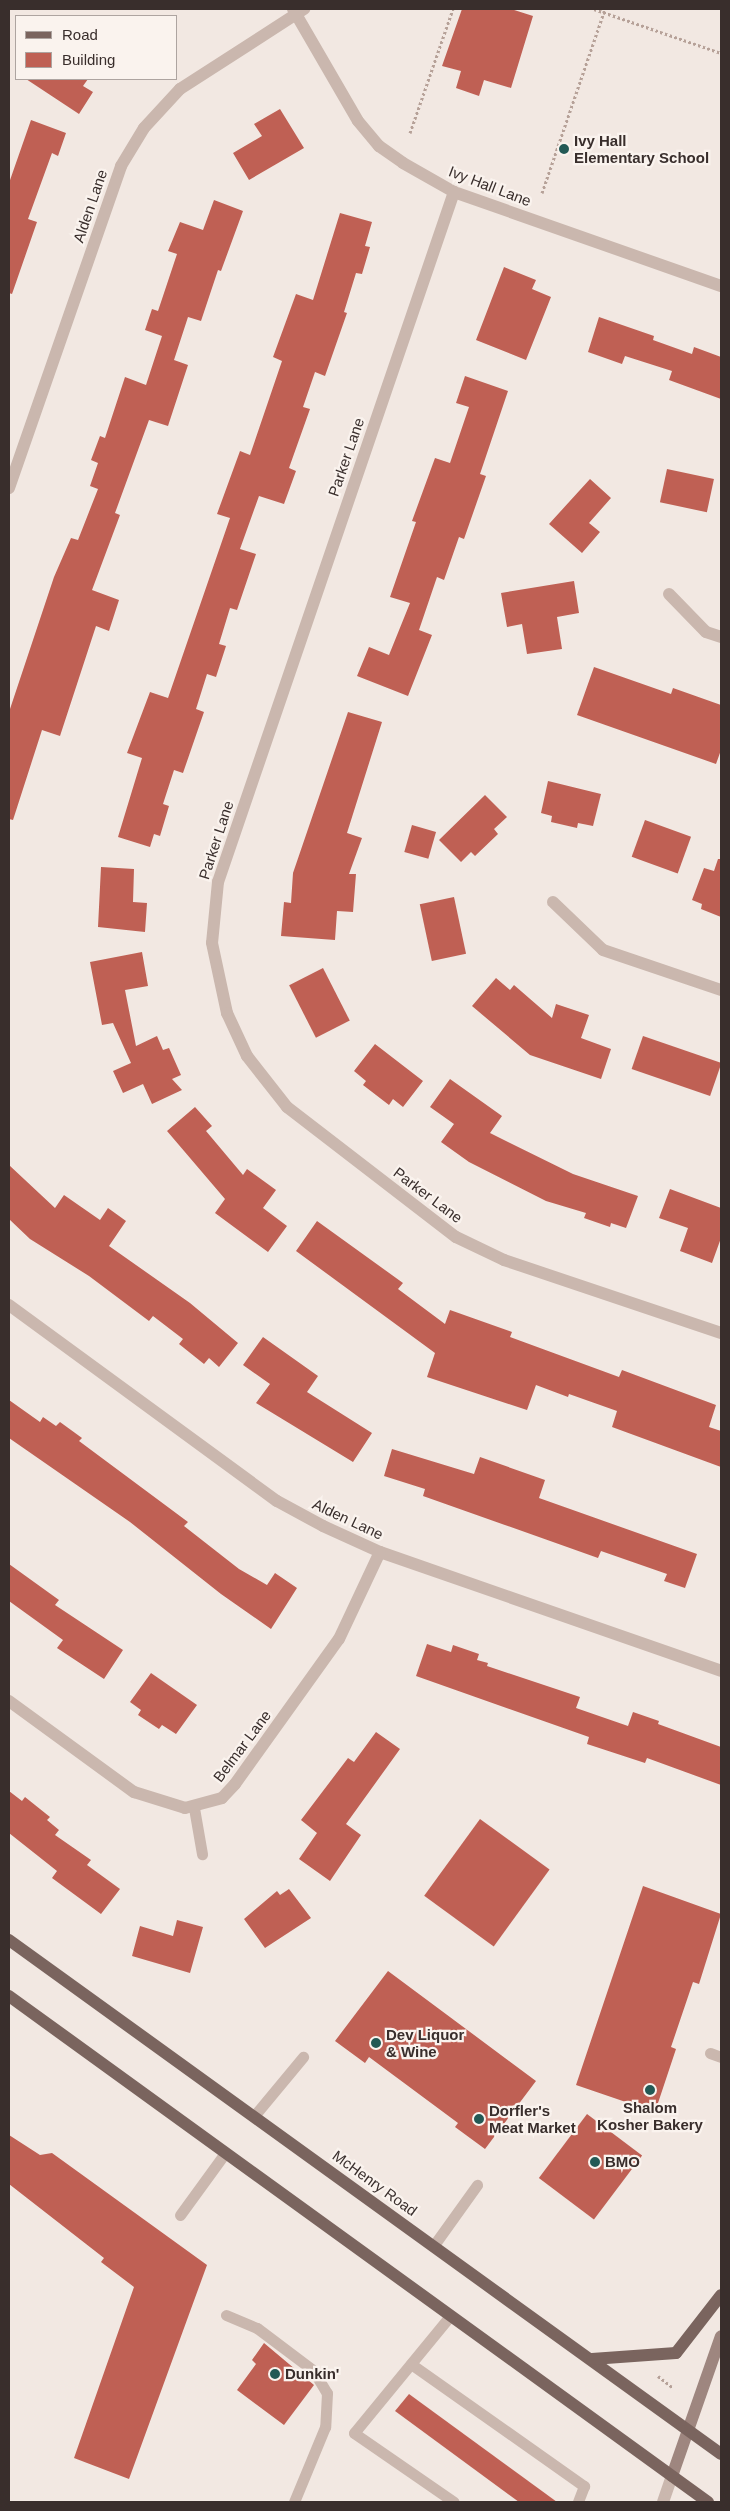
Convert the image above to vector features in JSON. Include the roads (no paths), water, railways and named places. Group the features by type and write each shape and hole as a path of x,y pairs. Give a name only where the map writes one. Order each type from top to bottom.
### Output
{"main road":[{"name":"McHenry Road","path":"9,1940 690,2429 721,2454"},
{"path":"9,1996 708,2502"},
{"path":"592,2359 676,2353 721,2295"},
{"path":"672,2476 721,2336"}],"street":[{"name":"Ivy Hall Lane","path":"298,11 358,121 379,146 454,192 721,286"},
{"name":"Alden Lane","path":"9,488 121,166 139,136 180,90 298,11"},
{"name":"Parker Lane","path":"454,192 218,882 212,944 226,1013 247,1056 287,1107 456,1237 504,1260 721,1333"},
{"path":"669,594 706,632 721,637"},
{"path":"553,902 603,950 721,990"},
{"name":"Alden Lane","path":"9,1305 277,1501 323,1526 380,1552 720,1668"},
{"name":"Belmar Lane","path":"9,1701 134,1792 157,1802 194,1808 222,1798 236,1784 339,1639 380,1552"},
{"path":"663,2502 672,2476"}],"lane":[{"path":"194,1808 202,1854"},
{"path":"710,2053 721,2057"},
{"path":"254,2116 302,2057"},
{"path":"180,2215 225,2153"},
{"path":"434,2245 477,2185"},
{"path":"226,2315 256,2328 313,2370 324,2382 328,2399 325,2426 314,2458 304,2473 294,2502"},
{"path":"450,2316 354,2433 454,2502"},
{"path":"411,2364 584,2486 578,2502"}],"place":[{"name":"Ivy Hall Elementary School","path":"564,149"},
{"name":"Dev Liquor & Wine","path":"376,2043"},
{"name":"Shalom Kosher Bakery","path":"650,2090"},
{"name":"Dorfler's Meat Market","path":"479,2119"},
{"name":"BMO","path":"595,2162"},
{"name":"Dunkin'","path":"275,2374"}]}
